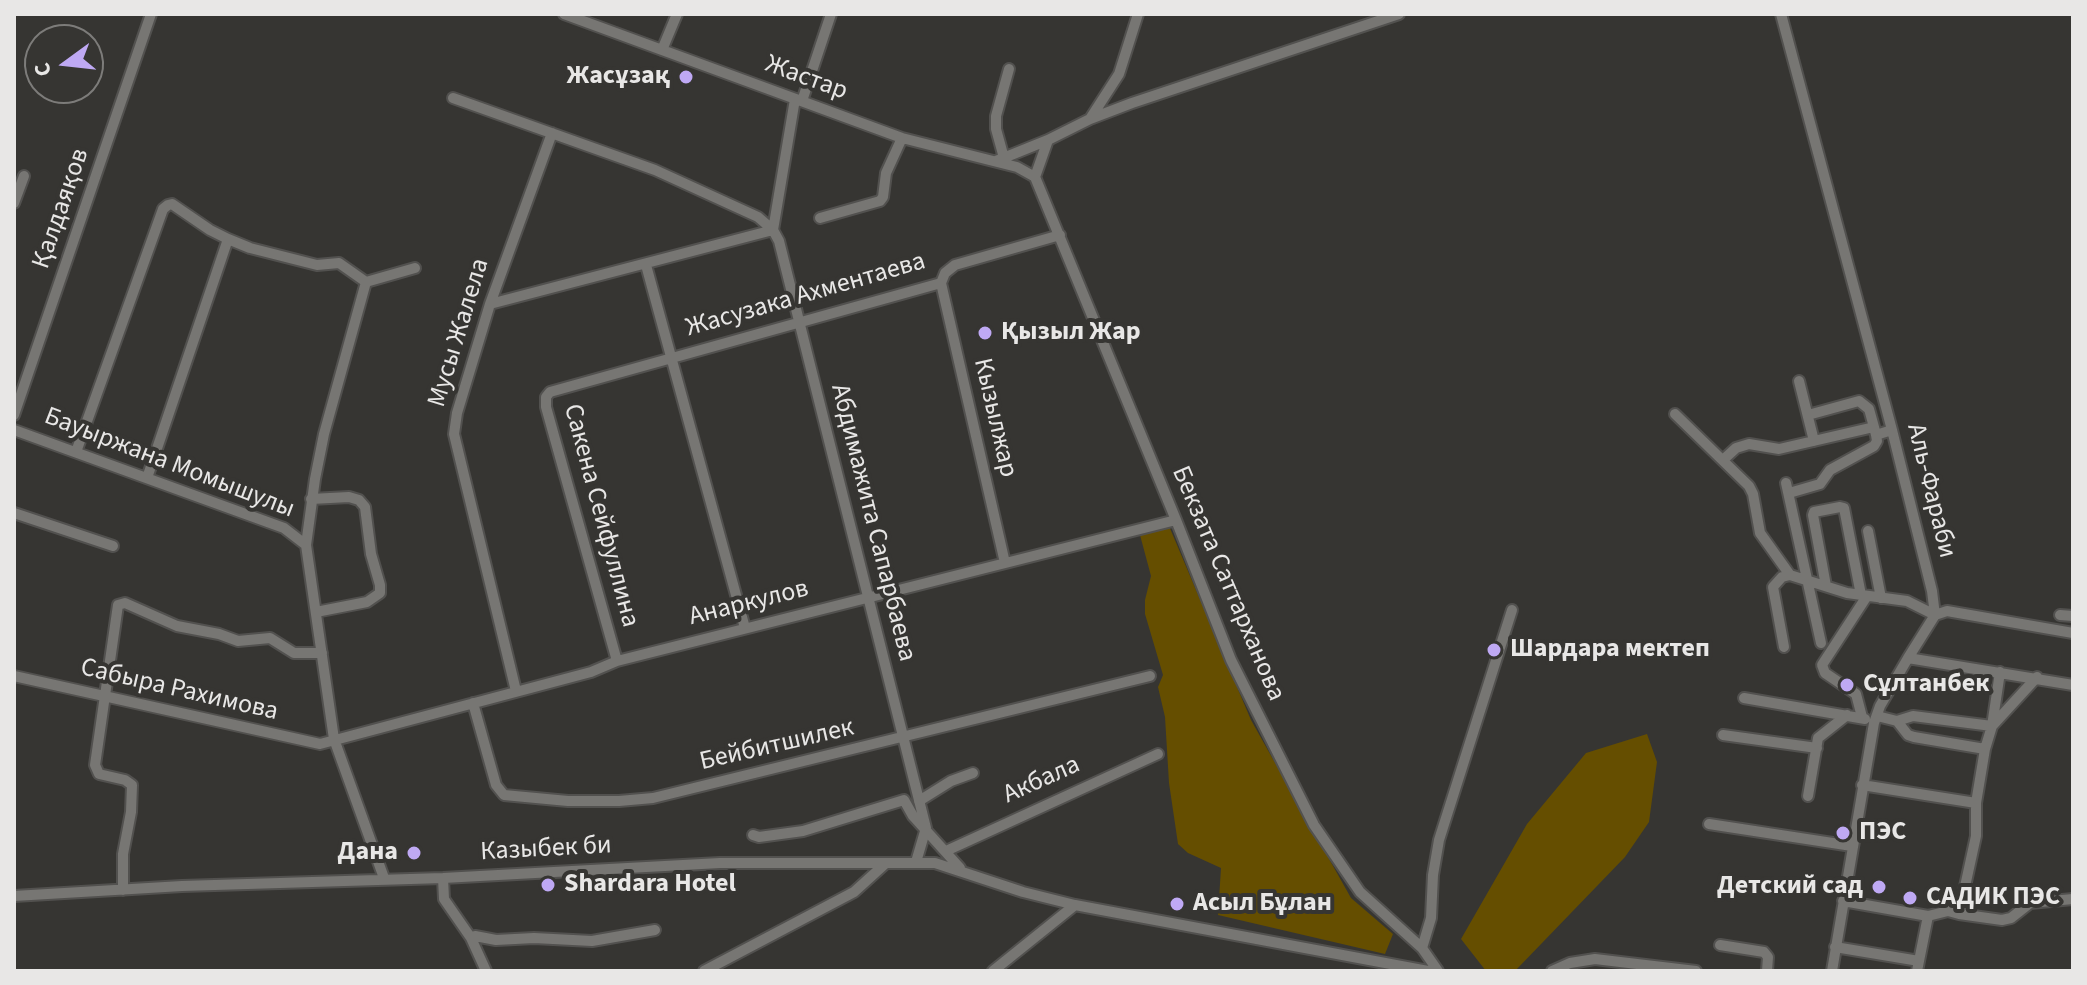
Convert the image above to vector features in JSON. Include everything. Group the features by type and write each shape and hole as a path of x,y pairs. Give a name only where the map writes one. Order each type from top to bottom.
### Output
{"street":[{"name":"Қалдаяқов","path":"14,415 151,14"},
{"name":"Жастар","path":"564,14 902,138 999,160 1035,177"},
{"path":"662,50 677,14"},
{"name":"Абдимажита Сапарбаева","path":"831,14 799,100 773,230 779,241 926,828"},
{"path":"1090,119 1119,74 1138,14"},
{"path":"1009,69 996,116 999,160 1090,119 1399,14"},
{"name":"Аль-Фараби","path":"1781,14 1892,430 1932,591 1935,615"},
{"path":"453,98 655,170 758,217 773,230"},
{"name":"Мусы Жалела","path":"516,691 454,434 457,413 490,304 552,133"},
{"path":"820,218 880,201 886,173 902,138"},
{"path":"1035,177 1048,140"},
{"path":"14,203 24,176"},
{"name":"Бекзата Саттарханова","path":"1035,177 1231,660 1314,825 1360,892 1422,948 1438,971"},
{"path":"76,452 163,209 172,204 228,239 317,265 339,263 366,282"},
{"path":"490,304 773,230"},
{"name":"Жасузака Ахментаева","path":"558,388 941,283 945,273 955,265 1060,235"},
{"path":"147,478 228,239"},
{"path":"646,265 745,628"},
{"path":"366,282 415,268"},
{"path":"366,282 324,434 311,499 306,545 334,739 384,878"},
{"name":"Кызылжар","path":"941,283 1005,563"},
{"path":"1799,381 1814,441"},
{"name":"Сакена Сейфуллина","path":"558,388 546,397 546,407 617,661"},
{"path":"1808,415 1859,401 1869,409 1877,441 1874,446 1830,470 1820,484 1788,488 1821,643"},
{"path":"1675,414 1749,486 1760,533 1790,575"},
{"name":"Бауыржана Момышулы","path":"14,430 284,528 306,545"},
{"path":"1723,460 1736,448 1749,444 1779,449 1892,430"},
{"path":"311,499 349,497 359,500 365,507 371,554 380,585 380,593 367,602 316,612"},
{"path":"1826,586 1813,515 1814,512 1840,507 1844,508 1864,596 1822,665 1825,673 1856,694 1862,717"},
{"path":"14,513 113,546"},
{"name":"Анаркулов","path":"334,739 591,672 617,661 1176,520"},
{"path":"1868,531 1881,598"},
{"path":"1784,647 1773,587 1776,581 1790,575 1864,596 1907,601 1935,615"},
{"path":"123,890 123,845 133,791 128,781 96,771 117,609 121,603 177,626 238,641 270,638 294,653 322,653"},
{"path":"1422,948 1431,918 1439,840 1512,610"},
{"path":"1832,971 1875,720 1935,615 1947,611 2073,633"},
{"path":"2060,615 2073,616"},
{"path":"1908,658 2073,685"},
{"path":"1959,914 1976,836 1976,803 2000,672"},
{"name":"Сабыра Рахимова","path":"14,676 313,744 334,739"},
{"name":"Бейбитшилек","path":"473,703 496,785 504,795 619,801 653,798 1150,676"},
{"path":"1992,726 2037,677"},
{"path":"1744,698 1875,720 1897,721 1913,716 1992,726"},
{"path":"1808,796 1821,735 1847,715"},
{"path":"1897,721 1908,735 1914,737 1985,749"},
{"path":"1723,735 1817,748"},
{"name":"Акбала","path":"946,851 1158,754"},
{"path":"919,801 951,781 973,773"},
{"path":"1862,785 1976,803"},
{"path":"753,835 759,837 803,831 900,799 961,869"},
{"path":"1709,824 1852,846"},
{"path":"916,862 926,828"},
{"name":"Казыбек би","path":"14,896 720,863 935,863 961,869 1023,892 1075,905 1428,971"},
{"path":"704,971 846,897 886,863"},
{"path":"443,878 444,899 471,938 486,971"},
{"path":"1843,901 1928,916 1948,911 2002,920 2011,918 2030,903 2073,899"},
{"path":"993,971 1075,905"},
{"path":"1835,947 1918,966 1928,916"},
{"path":"471,938 592,941 655,930"},
{"path":"1720,945 1764,952 1768,957 1767,971"},
{"path":"1552,971 1570,963 1595,959 1696,971"}],"shaded area":[{"path":"1169,526 1251,720 1351,898 1393,934 1385,954 1218,915 1221,868 1188,853 1178,844 1169,783 1165,717 1158,687 1163,675 1145,614 1151,576 1140,535"},
{"path":"1647,734 1657,762 1649,822 1625,857 1515,971 1486,971 1461,939 1527,824 1586,753"}],"place":[{"name":"Жасұзақ","path":"686,77"},
{"name":"Қызыл Жар","path":"985,333"},
{"name":"Шардара мектеп","path":"1494,650"},
{"name":"Сұлтанбек","path":"1847,685"},
{"name":"ПЭС","path":"1843,833"},
{"name":"Дана","path":"414,853"},
{"name":"Shardara Hotel","path":"548,885"},
{"name":"Детский сад","path":"1879,887"},
{"name":"САДИК ПЭС","path":"1910,898"},
{"name":"Асыл Бұлан","path":"1177,904"}]}
